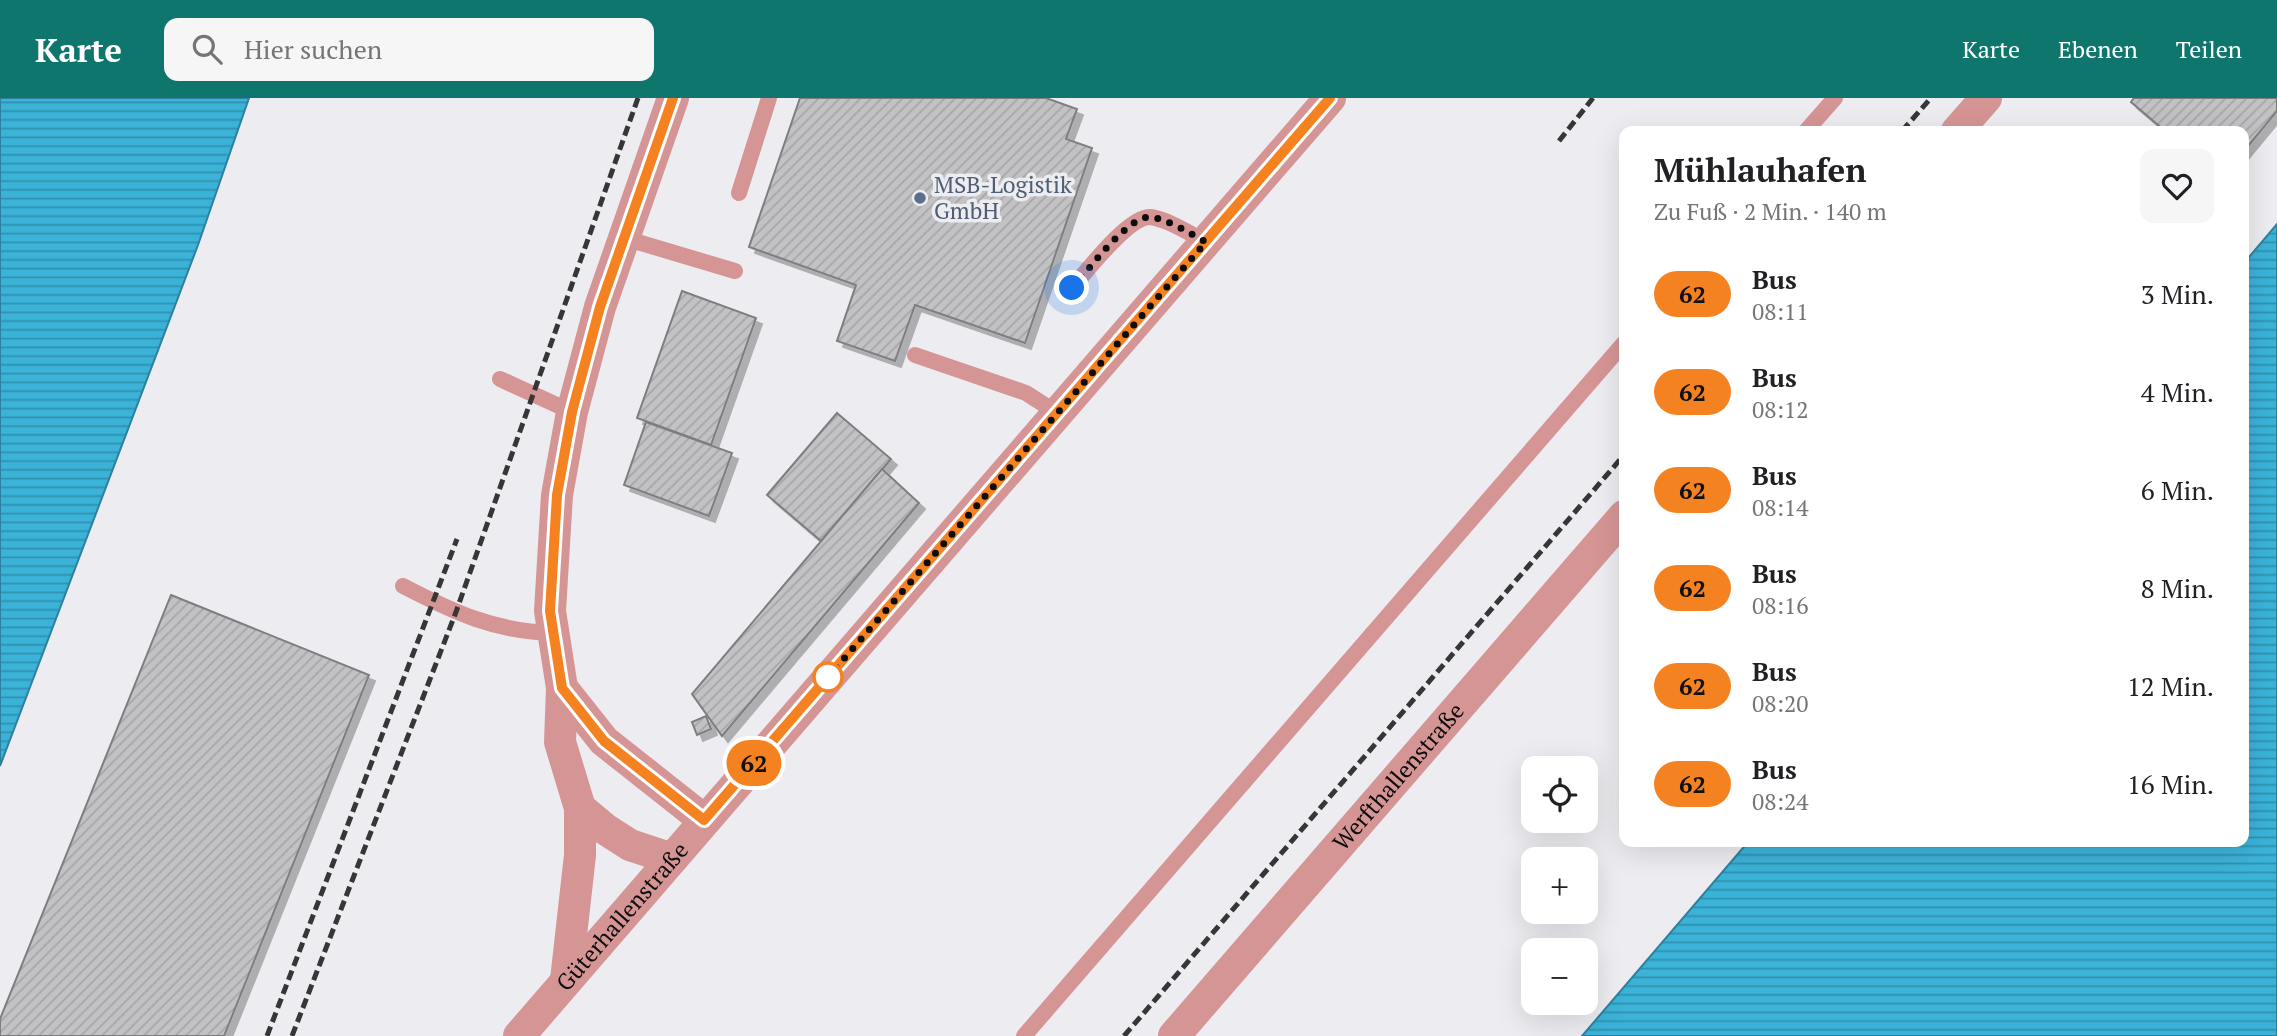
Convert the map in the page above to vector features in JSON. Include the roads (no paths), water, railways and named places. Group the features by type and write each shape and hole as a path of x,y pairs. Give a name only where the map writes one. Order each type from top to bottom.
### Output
{"street":[{"path":"566,980 580,855 580,808 560,742 562,688 550,611 557,495 572,412 600,307 673,98"},
{"name":"Güterhallenstraße","path":"519,1036 1330,98"},
{"path":"1961,126 1986,98"},
{"name":"Werfthallenstraße","path":"1174,1036 1619,522"},
{"path":"562,688 604,741 704,820"},
{"path":"580,808 605,829 631,845 672,859"}],"lane":[{"path":"739,193 769,98"},
{"path":"1810,126 1835,98"},
{"path":"1072,288 1133,221 1148,217 1156,219 1206,242"},
{"path":"624,238 735,271"},
{"path":"1024,1036 1619,349"},
{"path":"915,355 1026,393 1057,413"},
{"path":"500,379 572,412"},
{"path":"403,586 456,612 517,633 554,633"}],"water":[{"path":"0,98 249,98 198,245 0,766"},
{"path":"2277,224 2277,1036 1582,1036 1744,847 2249,847 2249,257"}],"railway":[{"path":"292,1036 456,612 638,98"},
{"path":"1559,141 1593,98"},
{"path":"1906,126 1931,98"},
{"path":"1124,1036 1619,461"},
{"path":"267,1036 457,539"}],"place":[{"name":"MSB-Logistik GmbH","path":"920,198"}]}
